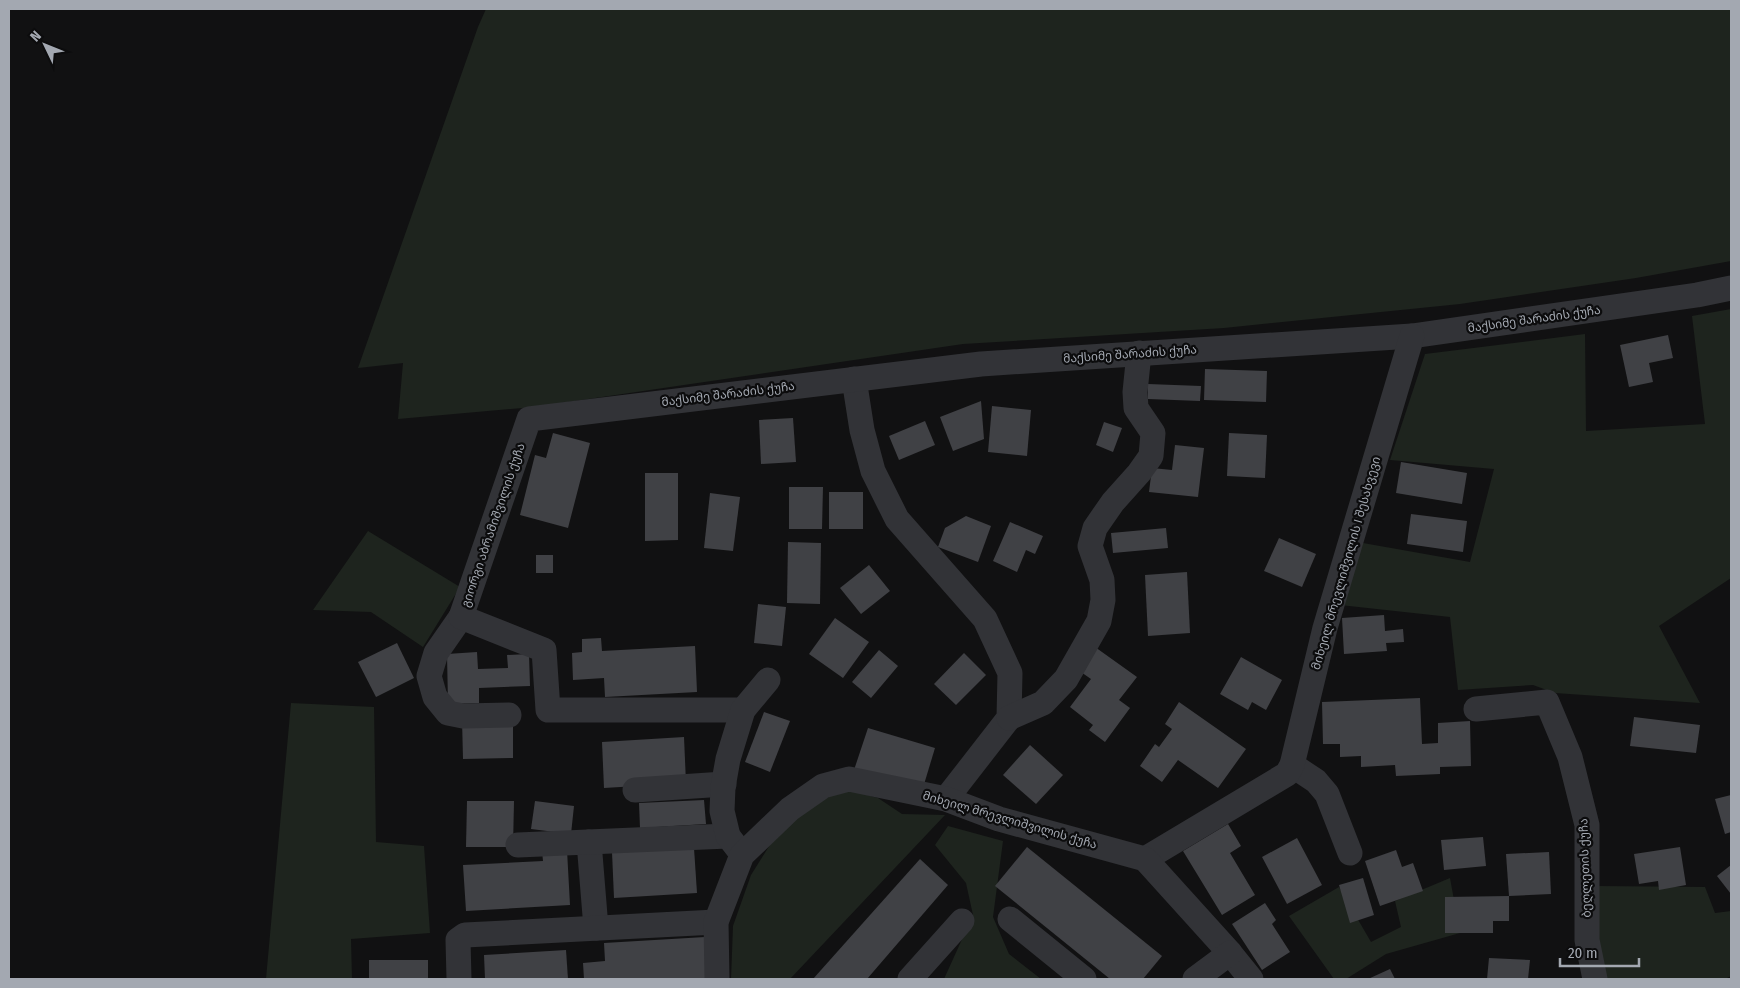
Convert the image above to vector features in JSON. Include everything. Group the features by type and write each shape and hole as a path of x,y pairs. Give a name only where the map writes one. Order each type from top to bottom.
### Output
{"street":[{"name":"მაქსიმე შარაძის ქუჩა","path":"529,419 982,364 1412,336 1697,296 1731,288"},
{"name":"მიხეილ მრევლიშვილის I შესახვევი","path":"1292,765 1324,628 1412,336"},
{"path":"946,799 1009,718 1042,703 1066,680 1099,620 1103,600 1102,580 1090,546 1095,528 1113,502 1139,473 1151,456 1153,433 1136,408 1135,392 1139,354"},
{"path":"854,379 862,430 873,472 897,518 985,619 1010,674 1009,718"},
{"name":"გიორგი აბრამიშვილის ქუჩა","path":"529,419 461,617 544,650 548,710 743,710"},
{"path":"461,617 436,654 429,676 435,697 448,713 463,716 509,715"},
{"path":"717,979 716,922 735,845 722,811 728,759 743,710 768,680"},
{"name":"ბეღლეთის ქუჩა","path":"1476,708 1547,702 1570,757 1586,825 1586,940 1595,979"},
{"path":"1251,979 1230,953 1144,859 1287,774 1292,765 1316,781 1328,794 1350,853"},
{"name":"მიხეილ მრევლიშვილის ქუჩა","path":"735,845 823,786 849,779 946,799 999,819 1144,859"},
{"path":"635,790 724,784"},
{"path":"518,845 589,842 735,845"},
{"path":"589,842 596,928"},
{"path":"1010,919 1084,979"},
{"path":"910,979 962,921"},
{"path":"459,979 458,940 465,935 716,922"},
{"path":"1195,979 1230,953"}],"shaded area":[{"path":"486,9 1731,9 1731,261 1636,278 1460,304 1224,328 963,344 534,407 398,419 403,363 358,368"},
{"path":"1731,309 1731,578 1659,626 1700,703 1555,693 1533,685 1458,690 1450,617 1340,605 1363,543 1470,562 1494,469 1390,460 1425,354 1585,334 1586,431 1705,424 1692,316"},
{"path":"368,531 460,587 423,647 371,612 313,610"},
{"path":"291,703 374,707 376,842 424,846 430,933 351,939 352,979 266,979"},
{"path":"846,789 878,798 902,814 945,815 790,979 731,979 733,926 751,875 773,840 803,809"},
{"path":"948,826 1003,841 993,917 1009,954 1041,979 944,979 973,915 966,883 935,845"},
{"path":"1450,878 1460,933 1386,954 1346,979 1334,979 1289,916 1339,887 1371,942 1401,927 1395,901"},
{"path":"1595,886 1705,887 1715,913 1731,911 1731,976 1725,979 1603,979 1594,943"}],"building":[{"path":"1668,335 1673,358 1649,363 1653,382 1629,387 1620,345"},
{"path":"1205,369 1267,371 1266,402 1204,400"},
{"path":"1148,384 1201,386 1200,401 1148,399"},
{"path":"981,401 984,439 953,451 940,417"},
{"path":"992,406 1031,410 1027,456 988,452"},
{"path":"793,418 796,462 761,464 759,420"},
{"path":"925,421 935,445 899,460 889,436"},
{"path":"1104,422 1122,428 1113,452 1096,445"},
{"path":"553,433 590,443 568,528 520,515 535,455 546,458"},
{"path":"1229,433 1267,435 1265,478 1227,476"},
{"path":"1175,445 1204,448 1198,497 1149,492 1152,468 1172,470"},
{"path":"1401,462 1467,473 1462,504 1396,493"},
{"path":"645,473 678,473 678,540 645,541"},
{"path":"789,487 823,487 822,529 789,529"},
{"path":"829,492 863,492 863,529 829,529"},
{"path":"710,493 740,497 733,551 704,548"},
{"path":"1411,514 1467,521 1463,552 1407,544"},
{"path":"966,516 991,526 978,562 938,547 945,528"},
{"path":"1010,522 1043,536 1035,554 1026,550 1017,572 993,561"},
{"path":"1166,528 1168,548 1113,553 1111,533"},
{"path":"1279,538 1316,554 1302,587 1264,571"},
{"path":"788,542 821,543 820,604 787,603"},
{"path":"536,555 553,555 553,573 536,573"},
{"path":"869,565 890,591 861,614 840,588"},
{"path":"1187,572 1190,633 1148,636 1145,575"},
{"path":"758,604 786,607 782,646 754,643"},
{"path":"1384,615 1385,631 1403,629 1404,642 1386,643 1387,651 1344,654 1342,618"},
{"path":"835,618 869,642 843,678 809,654"},
{"path":"601,638 602,651 695,646 697,692 605,697 604,678 573,680 572,653 582,652 582,639"},
{"path":"397,643 414,678 376,697 358,662"},
{"path":"1095,647 1137,677 1119,700 1130,708 1105,742 1089,730 1093,725 1070,707 1091,679 1078,670"},
{"path":"879,650 898,666 871,698 852,682"},
{"path":"477,652 478,669 508,668 507,655 529,654 530,686 479,688 479,703 448,704 447,654"},
{"path":"964,653 986,675 956,705 934,684"},
{"path":"1241,657 1282,680 1266,710 1252,702 1248,710 1220,694"},
{"path":"1420,698 1422,744 1438,743 1438,723 1470,721 1471,766 1440,767 1440,774 1396,776 1395,765 1361,767 1361,756 1340,757 1340,744 1323,744 1322,702"},
{"path":"1179,702 1246,749 1218,788 1178,760 1162,782 1140,766 1155,744 1159,747 1172,729 1165,724"},
{"path":"764,712 790,721 770,772 745,762"},
{"path":"1634,717 1700,725 1696,753 1630,746"},
{"path":"462,719 513,719 513,758 463,759"},
{"path":"868,728 935,748 922,791 854,770"},
{"path":"684,737 686,783 604,788 602,742"},
{"path":"1030,745 1063,775 1036,804 1003,775"},
{"path":"1731,795 1731,832 1725,834 1715,799"},
{"path":"704,800 706,824 640,828 639,803"},
{"path":"467,801 514,801 513,847 466,847"},
{"path":"535,801 574,806 571,834 531,829"},
{"path":"1228,824 1241,846 1230,853 1255,895 1222,915 1183,851"},
{"path":"1483,837 1486,866 1444,870 1441,840"},
{"path":"1297,838 1322,885 1287,904 1262,857"},
{"path":"1027,847 1162,956 1143,979 1110,979 995,886"},
{"path":"1680,847 1686,885 1659,890 1658,881 1639,884 1634,854"},
{"path":"694,848 697,893 614,898 612,852"},
{"path":"567,850 570,905 466,911 463,865 543,861 542,851"},
{"path":"1396,850 1402,867 1413,863 1423,891 1380,906 1365,861"},
{"path":"1549,852 1551,894 1509,896 1506,854"},
{"path":"920,859 948,885 867,979 813,979"},
{"path":"1731,865 1731,894 1717,876"},
{"path":"1363,878 1374,915 1350,923 1339,885"},
{"path":"1509,896 1509,921 1493,921 1493,933 1445,933 1445,897"},
{"path":"1265,903 1276,920 1272,924 1290,952 1262,970 1232,924"},
{"path":"705,937 707,979 584,979 583,963 605,961 604,943"},
{"path":"566,950 568,979 485,979 484,955"},
{"path":"1489,958 1530,960 1528,979 1487,979"},
{"path":"369,960 428,960 428,979 369,979"},
{"path":"1390,969 1395,979 1368,979"}]}
